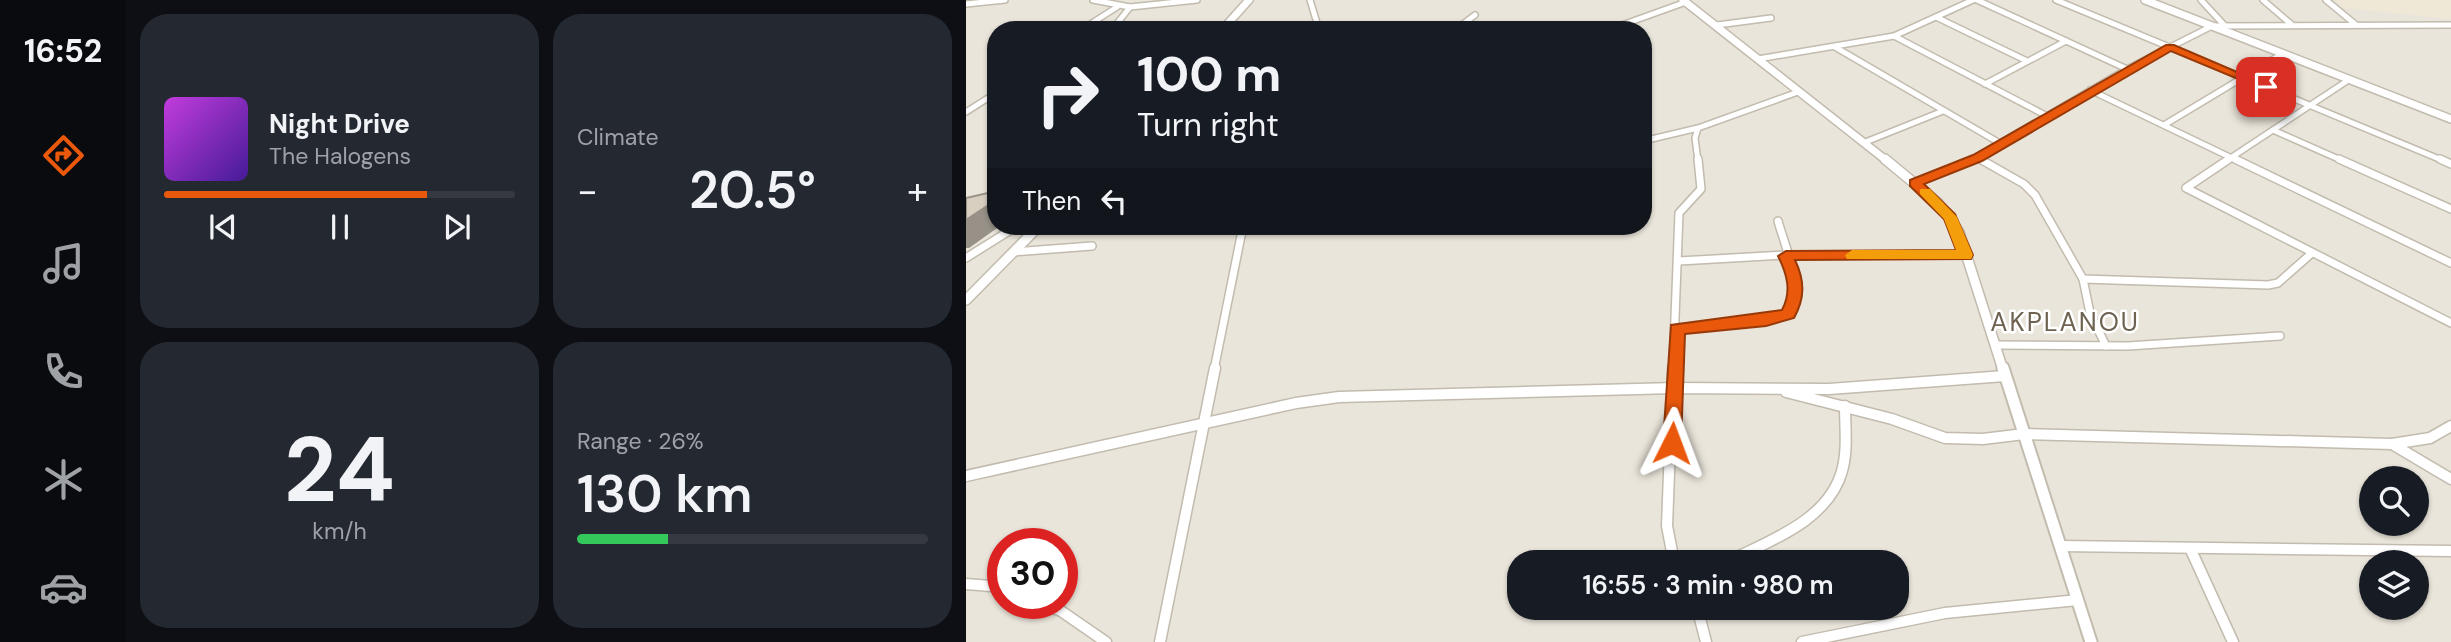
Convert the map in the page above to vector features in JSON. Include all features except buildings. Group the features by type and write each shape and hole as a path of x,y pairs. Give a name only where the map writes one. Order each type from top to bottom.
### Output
{"street":[{"path":"966,4 1005,0"},
{"path":"1093,0 1130,7 1197,0"},
{"path":"1230,21 1249,0"},
{"path":"1310,0 1316,21"},
{"path":"1758,59 1894,36 1975,0 2127,69"},
{"path":"2056,0 2451,164"},
{"path":"2145,0 2451,119"},
{"path":"2201,0 2225,26"},
{"path":"2263,0 2291,24"},
{"path":"2326,0 2355,24"},
{"path":"1632,21 1685,1 1915,183 1950,217 1966,255 2091,642"},
{"path":"1094,21 1117,6"},
{"path":"1119,21 1130,7"},
{"path":"1467,21 1475,15"},
{"path":"1937,17 2027,61"},
{"path":"1717,25 1771,18"},
{"path":"1915,183 2003,145 2127,69 2212,26 2451,25"},
{"path":"1894,36 2049,117"},
{"path":"1985,84 2066,41"},
{"path":"1835,47 2003,145"},
{"path":"2164,125 2282,54"},
{"path":"2350,79 2186,188 2451,324"},
{"path":"2091,90 2451,263"},
{"path":"1652,139 1698,128 1798,92"},
{"path":"966,112 987,99"},
{"path":"1863,143 1943,111"},
{"path":"1672,550 1667,526 1675,388 1679,213 1701,189 1695,138 1698,128"},
{"path":"2273,130 2451,209"},
{"path":"1978,158 2031,190 2083,279 2091,313 2106,346"},
{"path":"1677,329 1766,320 1788,314 1795,300 1794,274 1786,256 1778,221"},
{"path":"966,258 1003,235"},
{"path":"966,300 1030,235"},
{"path":"1160,642 1241,235"},
{"path":"1013,252 1092,246"},
{"path":"2083,279 2268,285 2278,283 2312,253"},
{"path":"1679,261 1786,256 1966,255"},
{"path":"1995,345 2197,344 2280,337"},
{"path":"966,476 1339,397 1675,388 1829,389 2005,376"},
{"path":"1772,389 1844,406 1945,438 1983,439 2024,433 2392,444 2438,436 2451,426"},
{"path":"1748,550 1803,519 1835,489 1842,473 1845,452 1844,406"},
{"path":"2392,444 2451,479"},
{"path":"2061,546 2451,551"},
{"path":"2190,548 2232,642"},
{"path":"966,584 987,586"},
{"path":"1802,642 1945,613 2078,600"},
{"path":"1073,619 1107,642"},
{"path":"1700,620 1706,642"}],"shaded area":[{"path":"966,0 2451,0 2451,642 966,642"},
{"path":"2335,0 2451,0 2451,19 2344,8"}],"slow traffic":[{"path":"1852,255 1966,255 1959,232 1950,217 1925,192"}],"district":[{"name":"AKPLANOU","path":"2065,322"}],"route":[{"path":"1672,443 1677,329 1766,320 1788,314 1793,309 1795,300 1794,274 1786,256 1966,255 1959,232 1950,217 1915,183 1978,158 2031,129 2127,69 2170,47 2266,87"}]}
